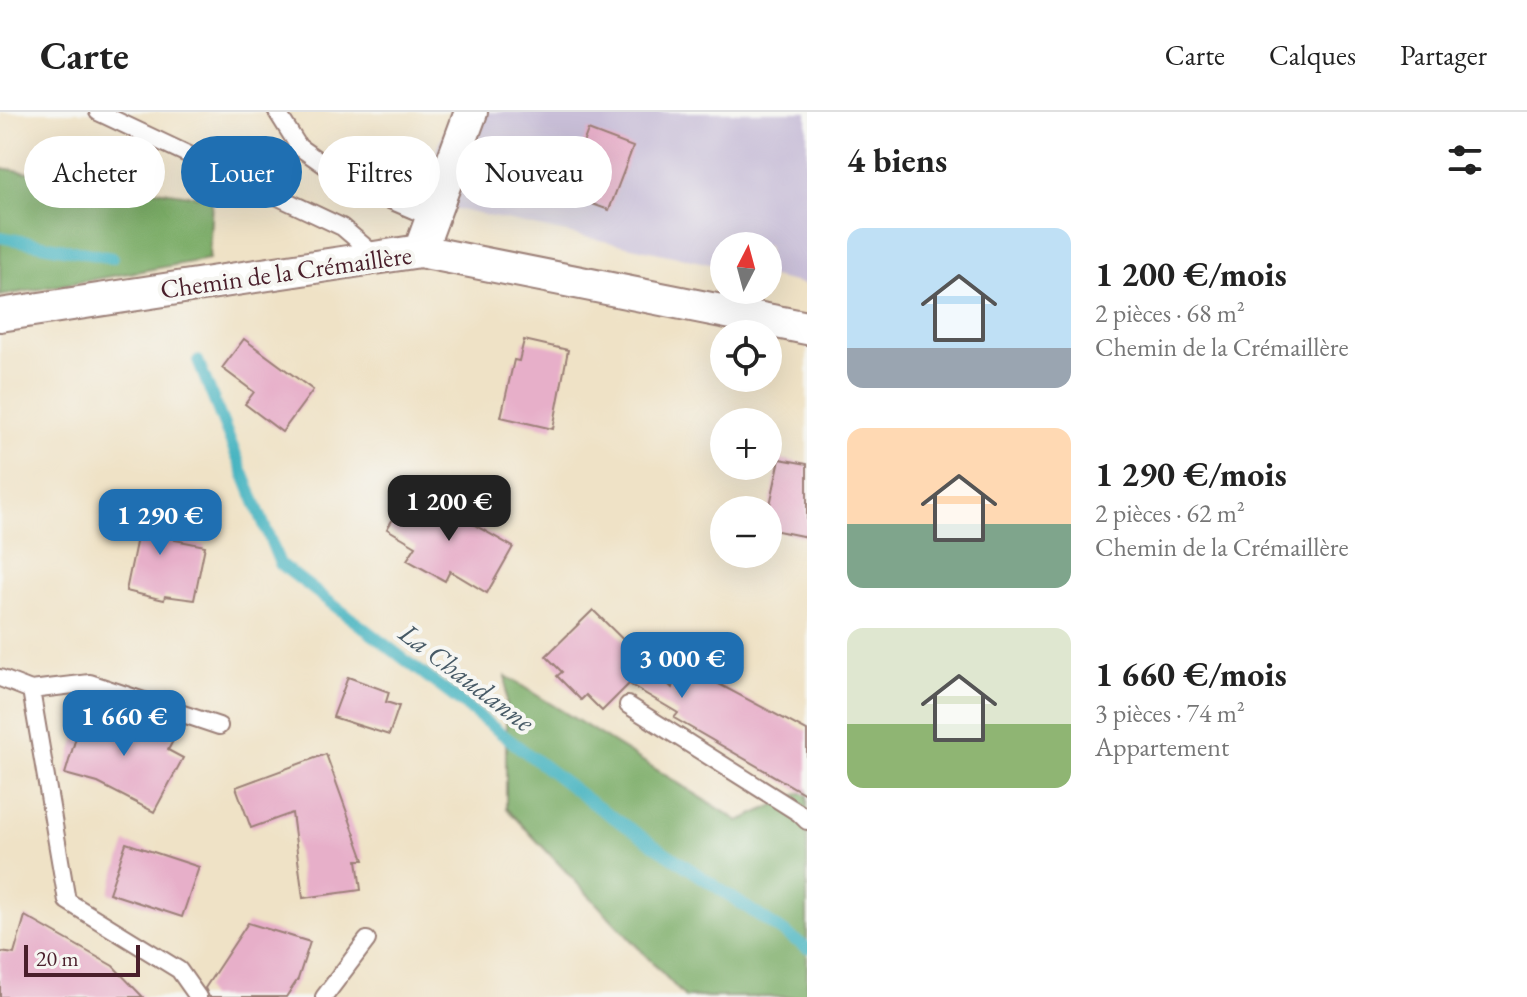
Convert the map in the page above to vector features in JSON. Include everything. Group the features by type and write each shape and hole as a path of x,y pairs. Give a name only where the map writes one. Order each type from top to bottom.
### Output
{"street":[{"path":"420,251 471,112"},
{"name":"Chemin de la Crémaillère","path":"0,315 420,251 807,328"}],"lane":[{"path":"98,112 342,227 380,258"},
{"path":"277,112 299,147 350,183 432,218"},
{"path":"0,678 31,690 90,683 219,726"},
{"path":"31,690 67,901 179,970 198,997"},
{"path":"628,705 807,821"},
{"path":"324,997 367,940"}],"shaded area":[{"path":"451,112 807,112 807,285 782,279 782,232 710,232 710,264 440,206 440,143"}],"green space":[{"path":"0,168 24,171 24,208 165,208 165,191 181,194 181,208 212,208 209,259 0,296"},
{"path":"506,676 739,821 807,790 807,997 685,997 506,808"}],"building":[{"path":"588,130 604,136 586,136"},
{"path":"612,139 633,147 612,202"},
{"path":"244,339 313,390 282,432 245,404 254,392 222,368"},
{"path":"524,340 568,350 553,429 501,417 514,360 519,361"},
{"path":"782,459 807,464 807,537 782,532 782,496 772,496 775,480 782,480"},
{"path":"411,489 513,547 487,593 450,571 445,581 407,560 416,546 387,529"},
{"path":"122,505 166,513 163,529 177,532 175,540 205,546 194,600 165,596 164,600 126,591 137,538 116,534"},
{"path":"593,610 672,688 685,666 807,731 807,795 674,718 678,713 629,684 602,711 586,695 581,700 557,676 562,672 546,656"},
{"path":"348,677 389,692 386,702 399,706 389,735 333,717"},
{"path":"102,710 137,720 174,739 168,750 183,758 154,812 98,783 65,774 83,714 99,719"},
{"path":"326,754 364,860 357,860 361,890 303,898 292,813 251,828 236,787"},
{"path":"126,843 199,867 182,917 109,893"},
{"path":"25,916 113,966 143,997 0,997 0,952 14,954"},
{"path":"248,923 310,942 298,979 286,997 209,997 205,988"}],"waterway":[{"name":"La Chaudanne","path":"0,237 112,258"},
{"name":"La Chaudanne","path":"198,361 280,564 592,803 807,948"}]}
